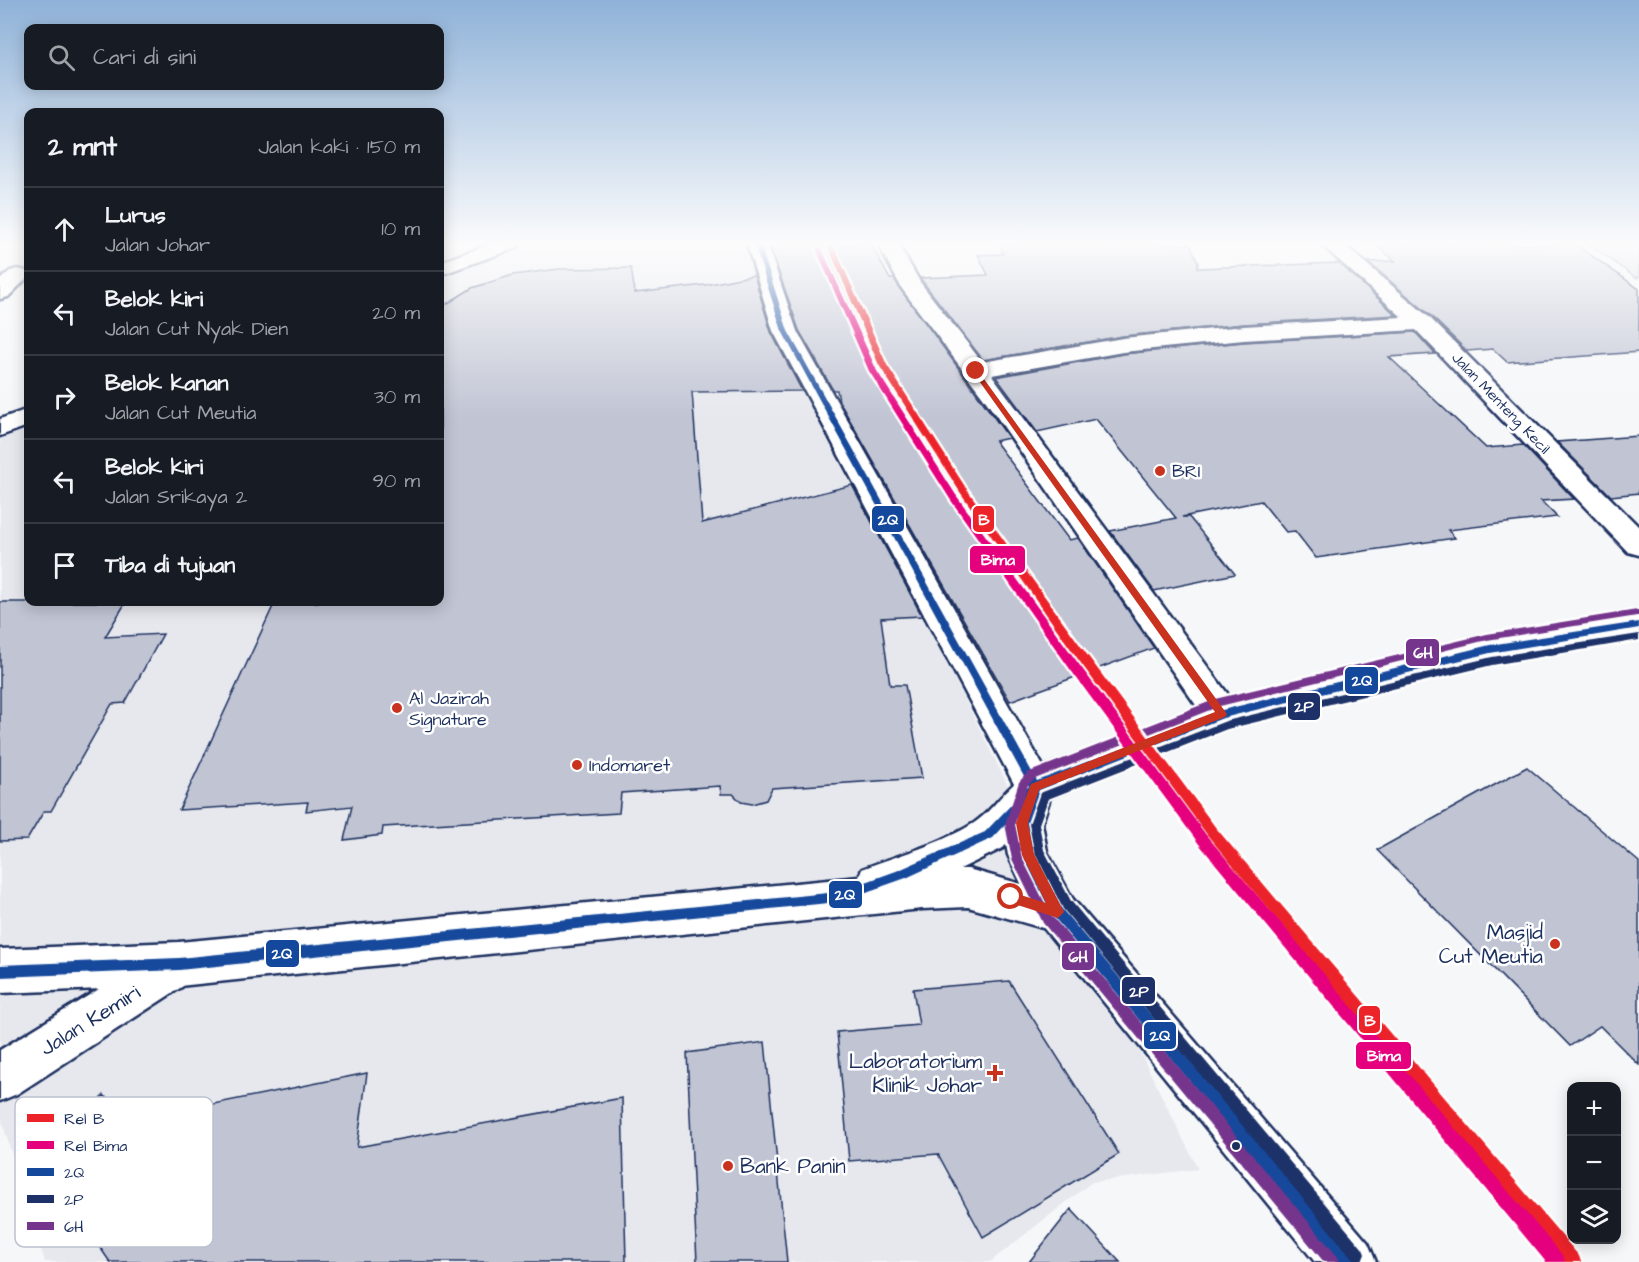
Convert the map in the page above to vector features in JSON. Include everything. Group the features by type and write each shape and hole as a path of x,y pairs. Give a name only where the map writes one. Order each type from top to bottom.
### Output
{"street":[{"path":"776,303 785,331 989,699 1035,787 1022,823 1028,855 1058,912 1349,1262"},
{"path":"924,303 976,371 1222,714"},
{"name":"Jalan Menteng Kecil","path":"1399,303 1422,323 1639,545"},
{"path":"976,371 1123,345 1244,333 1422,323"},
{"path":"0,428 24,419"},
{"path":"838,897 902,874 989,836 1035,787 1222,714 1490,650 1639,625"},
{"path":"0,970 179,964 838,897 968,888 1058,912"},
{"name":"Jalan Kemiri","path":"0,1077 179,964"}],"shaded area":[{"path":"444,303 773,303 821,409 1198,1169 1092,1182 990,1262 45,1262 40,1247 213,1247 213,1097 15,1097 15,1164 0,1115 0,434 24,425 24,606 444,606"}],"building":[{"path":"448,303 762,303 771,332 802,391 692,392 702,523 852,485 922,616 881,618 890,685 905,685 922,778 772,788 766,800 752,804 741,802 733,794 721,794 720,786 621,793 619,813 383,827 382,835 344,840 352,806 306,811 308,802 179,810 273,606 444,606 444,306"},
{"path":"790,303 911,303 1009,438 995,441 1069,540 1078,538 1154,648 1010,701 839,401 837,390 833,390 799,330"},
{"path":"939,303 1383,303 1396,315 1244,324 1123,336 983,360"},
{"path":"1416,303 1639,303 1639,352 1507,362 1493,349 1467,351"},
{"path":"1415,332 1435,354 1389,357 1486,448 1523,445 1574,499 1541,501 1557,517 1448,530 1455,538 1316,558 1295,531 1286,532 1261,501 1182,517 1189,517 1235,574 1154,591 1110,531 1176,518 1096,419 1037,432 996,377 1123,354 1244,342"},
{"path":"1639,436 1639,493 1611,496 1557,442"},
{"path":"0,602 24,602 24,606 124,606 105,637 163,634 125,703 112,704 51,811 44,811 27,840 0,841"},
{"name":"Masjid Cut Meutia","path":"1527,767 1639,862 1639,1065 1600,1026 1570,1046 1377,850"},
{"path":"1009,981 1119,1154 983,1237 938,1154 849,1161 837,1032 919,1025 913,989"},
{"path":"765,1042 787,1262 697,1262 687,1053"},
{"path":"367,1073 357,1147 622,1098 626,1262 110,1262 100,1247 213,1247 213,1104"},
{"path":"1071,1209 1120,1262 1029,1262"}],"rail line":[{"name":"Bima","path":"843,303 873,371 953,497 1203,840 1557,1262"},
{"name":"B","path":"856,303 883,365 963,490 1212,832 1573,1262"}],"transit line":[{"name":"2Q","path":"776,303 785,331 1035,787"},
{"name":"6H","path":"1333,1262 1047,919 1017,859 1010,824 1024,782 1031,776 1219,702 1487,637 1637,613"},
{"name":"2Q","path":"0,971 179,964 838,897 902,874 989,835 1035,787 1222,714 1490,649 1639,625"},
{"name":"2P","path":"1358,1254 1067,905 1039,851 1034,824 1044,796 1226,725 1492,661 1639,637"},
{"name":"2Q","path":"1035,787 1022,823 1028,855 1057,912 1349,1262"}],"place":[{"name":"BRI","path":"1160,471"},
{"name":"Al Jazirah Signature","path":"397,708"},
{"name":"Indomaret","path":"577,765"},
{"name":"Masjid Cut Meutia","path":"1555,944"},
{"name":"Laboratorium Klinik Johar","path":"995,1073"},
{"name":"Bank Panin","path":"728,1166"}],"route":[{"path":"976,371 1222,714 1035,787 1022,823 1028,855 1058,912 1011,897"}]}
